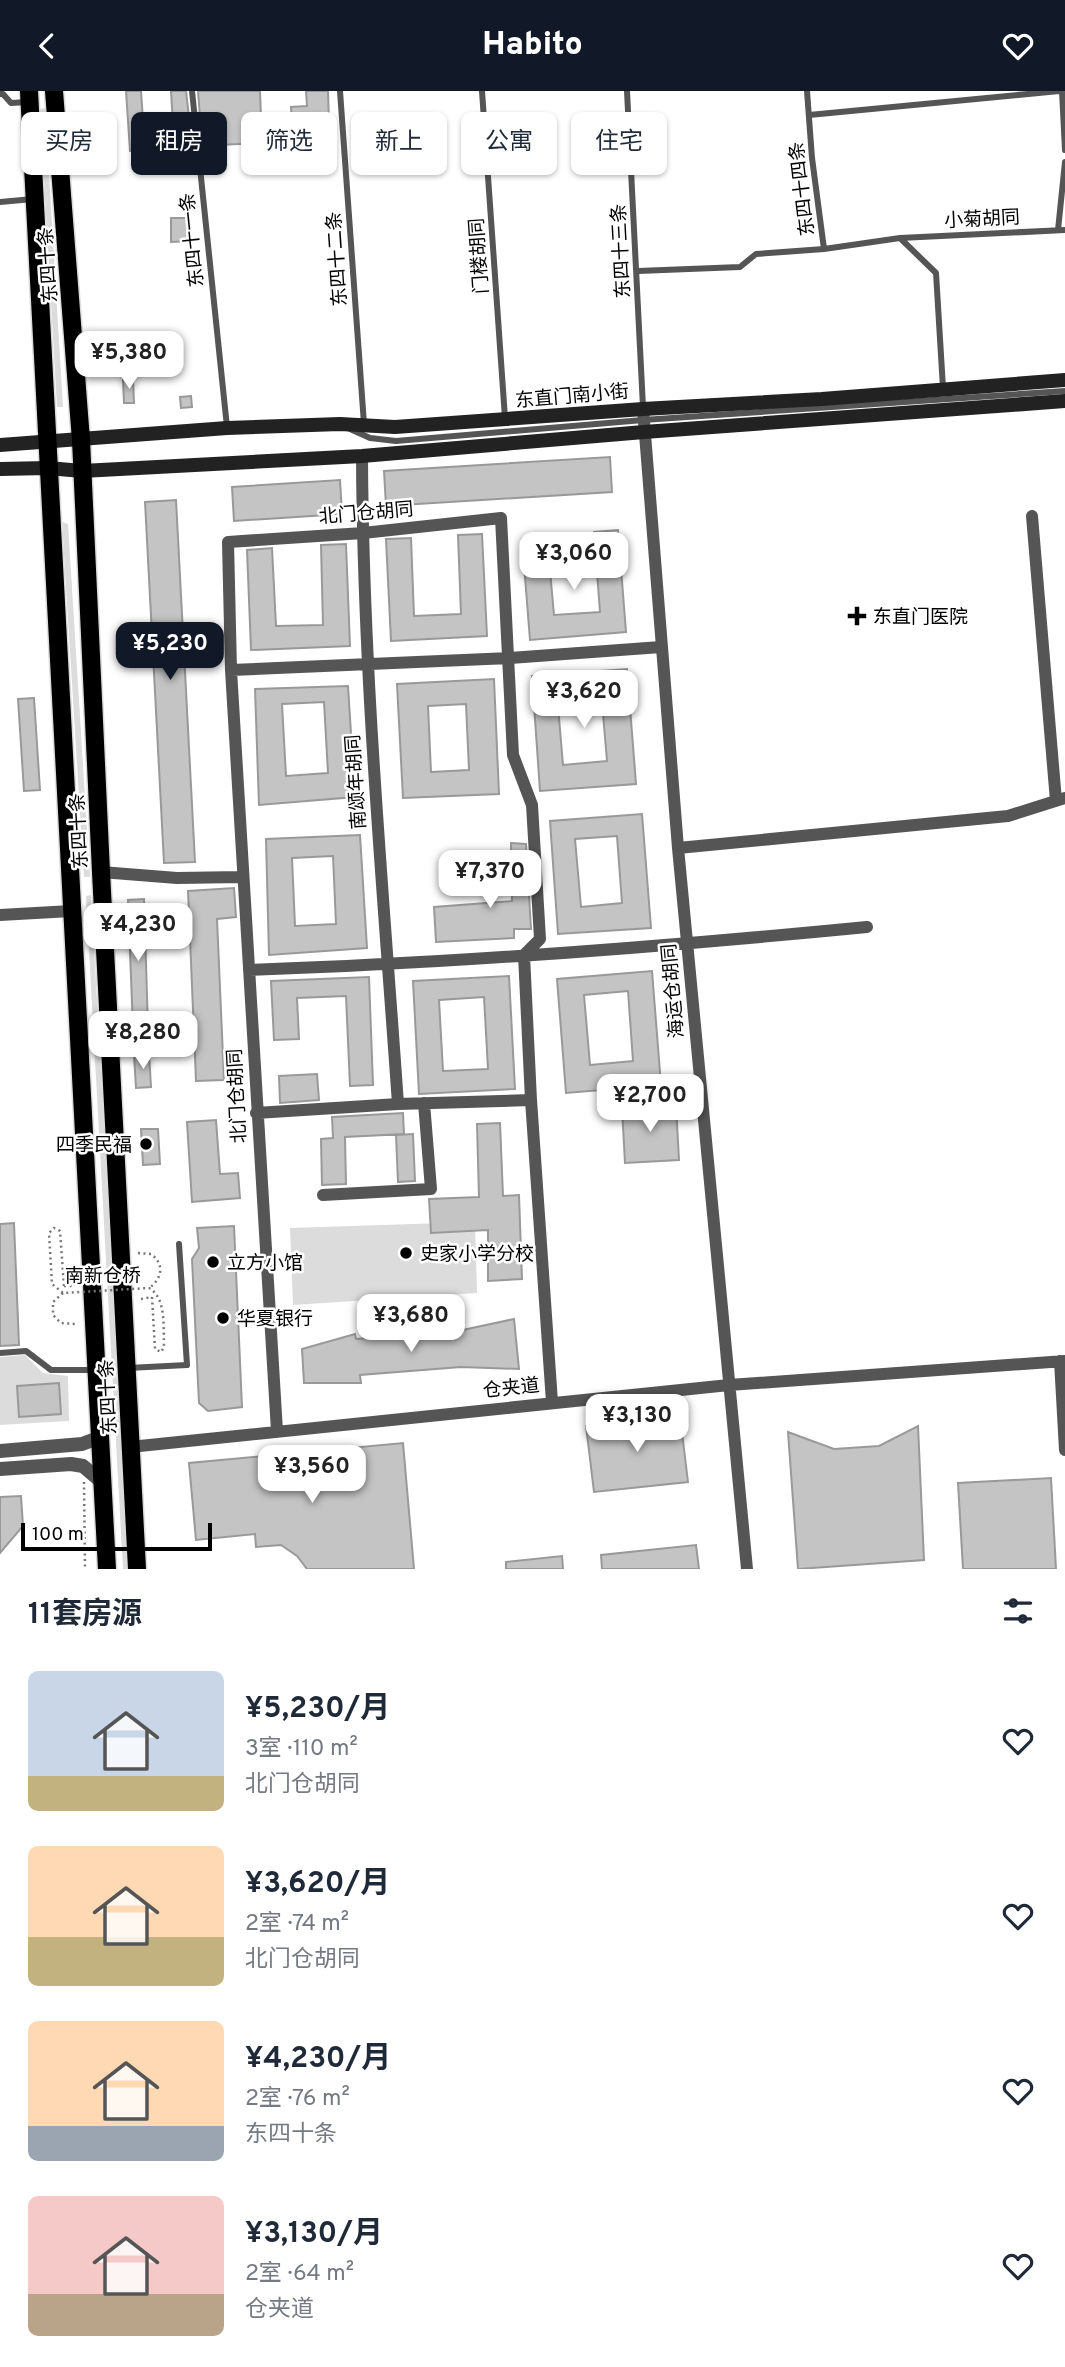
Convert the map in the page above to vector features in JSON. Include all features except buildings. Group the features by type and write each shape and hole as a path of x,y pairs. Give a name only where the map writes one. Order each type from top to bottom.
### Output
{"main road":[{"name":"东四十条","path":"54,91 81,440 137,1569"},
{"name":"东四十条","path":"29,96 107,1569"},
{"name":"东直门南小街","path":"0,470 48,468 82,471 362,456 643,420 1065,380"},
{"name":"东直门南小街","path":"0,445 227,428 340,424 395,427 505,420 643,420 1065,401"}],"street":[{"name":"海运仓胡同","path":"643,420 678,848 747,1569"},
{"name":"南颂年胡同","path":"362,456 375,800 398,1104"},
{"path":"678,848 1008,816 1060,799 1032,516"},
{"name":"北门仓胡同","path":"277,1431 242,877 231,670 228,542 363,533 501,519 513,755 532,805 540,939 524,955"},
{"path":"231,670 510,658 661,647"},
{"path":"101,872 177,878 242,877"},
{"path":"0,915 71,911"},
{"path":"249,969 388,965 687,944 867,927"},
{"path":"524,955 552,1402"},
{"path":"256,1113 398,1104 531,1100"},
{"path":"323,1195 431,1189 424,1103"},
{"path":"1063,1361 1065,1450"},
{"name":"仓夹道","path":"130,1447 729,1385 1063,1361"},
{"path":"0,1451 82,1444 102,1437"},
{"path":"0,1469 71,1464 83,1466 104,1483"}],"lane":[{"name":"东四十一条","path":"192,91 227,428"},
{"name":"东四十二条","path":"340,91 365,425"},
{"name":"门楼胡同","path":"482,91 505,420"},
{"name":"东四十三条","path":"627,91 638,271 643,420"},
{"name":"东四十四条","path":"807,91 824,249 900,237"},
{"path":"809,115 1060,91 1065,150"},
{"path":"0,94 11,103 29,96"},
{"path":"1062,230 1065,162"},
{"path":"0,202 35,199"},
{"name":"小菊胡同","path":"900,237 1062,230"},
{"path":"900,237 936,273 943,390"},
{"path":"638,271 740,267 756,254 824,249"},
{"path":"340,424 370,438 396,440 1065,391"},
{"path":"126,1368 187,1365 179,1244"},
{"path":"0,1353 26,1352 51,1370 97,1370"}],"path":[{"name":"南新仓桥","path":"74,1286 64,1286 60,1231 54,1228 49,1233 52,1284 63,1293 149,1288 158,1294 161,1301 164,1347 161,1352 155,1349 152,1297 141,1299"},
{"path":"138,1253 156,1257 160,1267 158,1279 149,1288"},
{"path":"63,1293 53,1302 53,1315 67,1325 76,1324"},
{"path":"83,1466 85,1569"}],"shaded area":[{"path":"44,175 49,175 63,407 57,407"},
{"path":"62,522 68,524 90,877 84,877"},
{"path":"91,895 131,1569 123,1569 86,896"},
{"path":"475,1222 477,1293 293,1305 290,1228"},
{"path":"25,1355 43,1373 68,1376 69,1421 0,1425 0,1357"}],"place":[{"name":"东直门医院","path":"857,616"},
{"name":"四季民福","path":"146,1144"},
{"name":"史家小学分校","path":"406,1253"},
{"name":"立方小馆","path":"213,1262"},
{"name":"华夏银行","path":"223,1318"}]}
